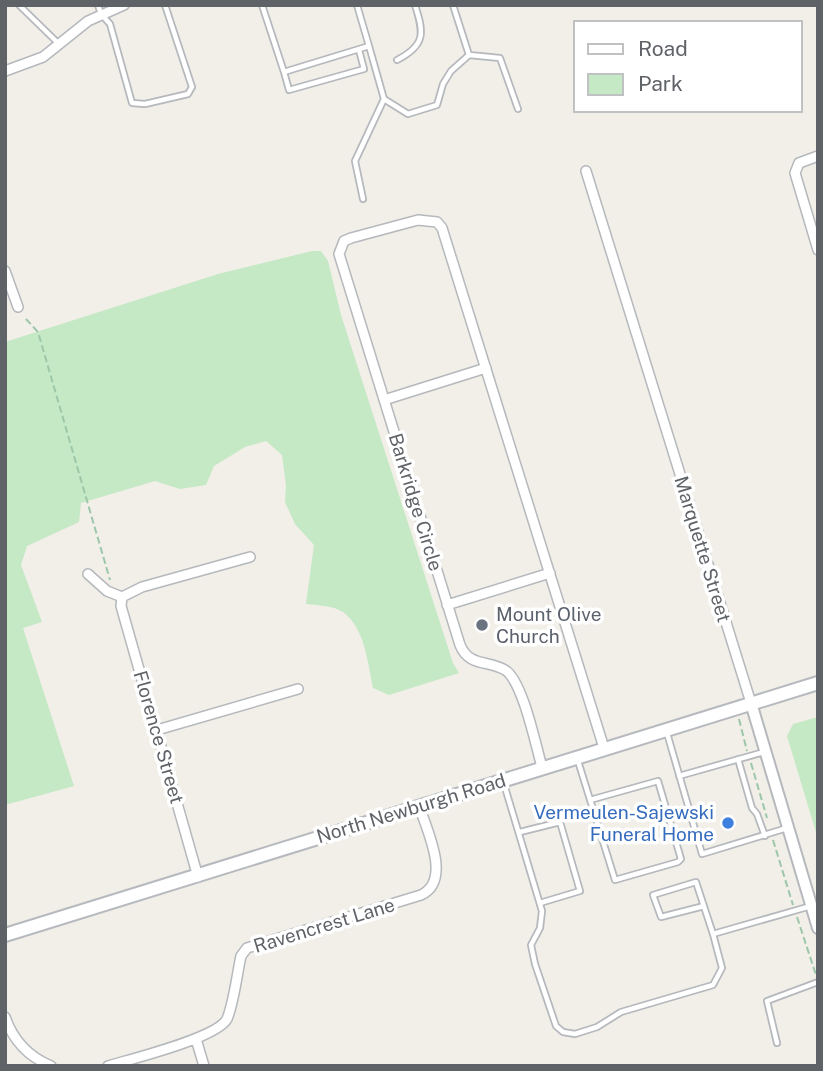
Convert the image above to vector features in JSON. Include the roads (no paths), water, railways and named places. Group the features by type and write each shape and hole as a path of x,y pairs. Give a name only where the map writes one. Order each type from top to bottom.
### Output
{"main road":[{"name":"North Newburgh Road","path":"5,935 818,682"}],"street":[{"path":"5,71 43,57 100,10 124,5"},
{"path":"818,156 796,166 797,182 818,250"},
{"name":"Marquette Street","path":"586,171 818,928"},
{"name":"Barkridge Circle","path":"542,767 523,699 513,679 506,670 475,662 463,652 339,254 344,241 351,238 418,220 436,222 442,228 604,748"},
{"path":"5,271 8,286 18,307"},
{"path":"384,400 486,368"},
{"path":"88,573 107,592 118,595 250,557"},
{"path":"447,605 550,573"},
{"name":"Florence Street","path":"118,595 198,877"},
{"path":"157,730 298,689"},
{"name":"Ravencrest Lane","path":"108,1066 217,1030 226,1020 241,956 247,948 421,895 431,889 438,874 419,806"},
{"path":"5,1017 24,1049 51,1066"},
{"path":"196,1039 204,1066"}],"lane":[{"path":"19,5 60,45"},
{"path":"100,10 110,24 132,103 145,104 188,94 192,87 165,5"},
{"path":"262,5 289,90 364,69 359,50"},
{"path":"357,5 384,99 355,161 363,199"},
{"path":"397,61 418,45 422,36 415,5"},
{"path":"453,5 469,55"},
{"path":"284,72 369,46"},
{"path":"384,99 408,114 437,105 443,83 451,71 469,55 500,58 518,109"},
{"path":"666,729 702,854 788,827"},
{"path":"679,776 765,752"},
{"path":"577,757 590,800 615,880 681,859 658,780 590,800"},
{"path":"738,759 752,808 765,836"},
{"path":"503,780 542,911 540,928 531,945 556,1026 564,1032 575,1034 597,1027 621,1012 713,985 722,968 713,934 704,906 696,882 653,895 660,917 704,906"},
{"path":"520,832 560,822 580,891 540,903"},
{"path":"713,934 811,906"},
{"path":"777,1043 767,1001 818,982"}],"place":[{"name":"Mount Olive Church","path":"482,625"},
{"name":"Vermeulen-Sajewski Funeral Home","path":"728,823"}]}
